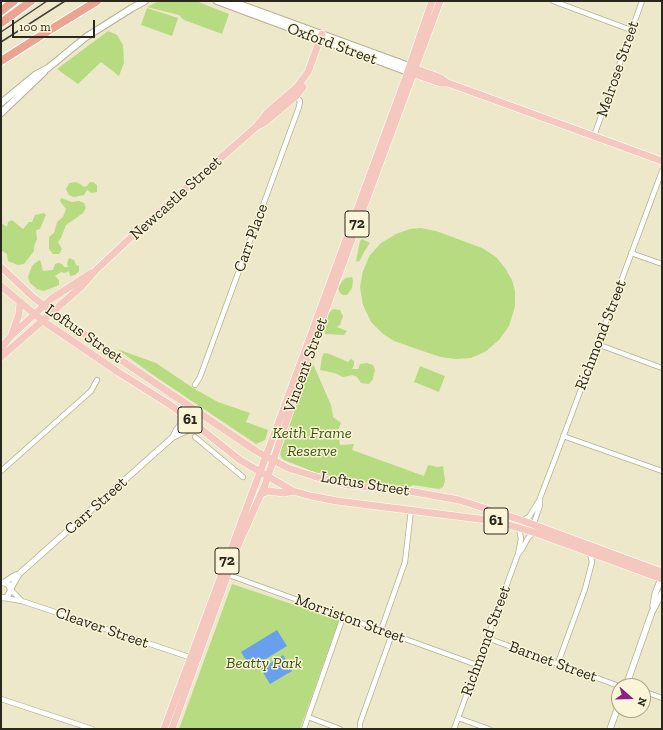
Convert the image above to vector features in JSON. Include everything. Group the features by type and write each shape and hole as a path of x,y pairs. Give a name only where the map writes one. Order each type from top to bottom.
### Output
{"highway":[{"path":"1,11 14,1"},
{"path":"1,23 30,1"},
{"path":"1,62 45,32 97,1"}],"main road":[{"path":"1,113 48,68 86,37 145,1"},
{"name":"Oxford Street","path":"216,1 323,37"},
{"name":"Oxford Street","path":"232,1 411,70 441,78 448,83 662,161"},
{"name":"Vincent Street","path":"172,729 260,473 269,458 308,358 411,70 432,1"},
{"name":"Vincent Street","path":"164,729 195,659 196,648 246,526 261,494 267,477 269,458 285,405 405,79 411,70 440,1"},
{"name":"Newcastle Street","path":"1,357 82,286 96,270 256,126 265,122 306,84 312,74 323,37"},
{"path":"1,103 35,75 48,68"},
{"name":"Loftus Street","path":"1,267 19,285 44,306 134,369 256,451 269,458 303,473 334,482 453,498 521,520 534,530 590,553 662,576"},
{"name":"Newcastle Street","path":"1,348 34,314 60,292 96,270"},
{"name":"Loftus Street","path":"1,286 43,321 172,406 225,449 260,473 293,491 321,499 495,521 519,528 534,530 662,576"},
{"path":"11,336 20,303"},
{"path":"261,494 268,491 284,494 293,491"}],"street":[{"path":"553,1 631,30"},
{"name":"Melrose Street","path":"594,136 642,1"},
{"name":"Carr Place","path":"195,385 200,377 299,107 300,101 294,94"},
{"name":"Richmond Street","path":"521,520 530,518 540,498 662,171"},
{"path":"631,253 662,264"},
{"path":"597,344 662,368"},
{"path":"1,471 91,391 97,380"},
{"name":"Carr Street","path":"3,582 19,574 172,437 187,418"},
{"name":"Carr Street","path":"172,437 198,427"},
{"path":"563,436 662,471"},
{"path":"195,437 243,477"},
{"path":"219,457 225,449"},
{"name":"Richmond Street","path":"518,554 534,530 540,505 540,498"},
{"path":"380,630 405,562 411,510"},
{"name":"Richmond Street","path":"454,729 518,554 521,539 519,528"},
{"path":"558,663 585,589 592,562 590,553"},
{"name":"Carr Street","path":"2,598 9,595 19,574"},
{"name":"Morriston Street","path":"226,574 477,665"},
{"path":"652,612 655,594 662,576"},
{"path":"3,582 8,584 22,601"},
{"path":"630,678 652,612 662,593"},
{"name":"Cleaver Street","path":"2,598 22,601 195,659"},
{"path":"304,729 343,617"},
{"path":"360,729 360,723 392,634"},
{"name":"Barnet Street","path":"487,638 611,683"},
{"path":"182,654 190,653 196,648"},
{"path":"651,694 662,698"},
{"path":"1,699 83,728 92,729"},
{"path":"308,717 340,729"},
{"path":"458,718 489,729"},
{"path":"610,729 614,718"}],"green space":[{"path":"159,1 196,1 229,14 222,34 184,20 179,15 147,7"},
{"path":"147,8 178,18 172,36 141,25"},
{"path":"108,31 117,35 123,45 124,63 119,76 101,62 78,84 57,69"},
{"path":"76,182 84,187 90,182 93,182 97,185 97,192 91,193 87,190 84,195 74,197 69,195 66,189 69,183"},
{"path":"61,198 72,202 79,201 84,203 86,208 83,213 66,225 58,242 62,249 59,254 53,254 49,249 49,237 54,233 57,222 63,217 66,209 60,201"},
{"path":"44,213 46,215 40,229 36,230 37,239 34,246 34,251 31,255 24,264 18,265 8,261 7,254 1,250 1,226 3,224 7,227 8,222 12,220 23,229 29,222 32,222 35,215"},
{"path":"421,228 436,231 482,248 496,257 512,280 515,291 515,306 509,326 499,340 485,352 471,358 456,359 440,357 394,341 383,334 371,322 363,305 360,287 363,271 370,255 381,243 396,234 410,229"},
{"path":"362,239 370,243 359,262 356,261 360,241"},
{"path":"69,258 74,260 76,265 79,266 79,271 75,275 70,276 69,271 65,273 61,272 55,276 59,280 59,285 44,291 37,289 30,283 28,277 32,266 35,263 40,260 43,271 53,270 55,264 58,263 62,264 64,267 68,267 67,263"},
{"path":"352,277 352,288 347,295 343,295 340,293 338,288 343,280"},
{"path":"333,309 340,310 343,316 340,325 337,327 347,331 344,335 325,334 325,326 329,313"},
{"path":"117,349 156,363 193,388 218,402 250,413 246,422 268,430 265,440 256,444"},
{"path":"324,353 348,362 351,359 354,361 352,369 358,369 360,364 367,363 373,365 375,370 373,379 369,384 361,383 357,377 353,375 343,377 335,373 320,370"},
{"name":"Keith Frame Reserve","path":"310,357 331,405 333,417 341,423 338,430 340,445 354,444 352,450 424,476 428,465 437,467 443,466 445,481 443,487 439,489 413,485 407,488 351,481 314,472 284,460 281,457 280,452"},
{"path":"420,366 445,376 439,392 414,382"},
{"name":"Beatty Park","path":"232,584 339,620 300,729 179,729"}],"water":[{"path":"277,630 287,646 251,668 241,652"},
{"path":"283,655 292,671 270,684 261,669"}],"railway":[{"path":"1,32 47,1"},
{"path":"1,42 65,1"}]}
